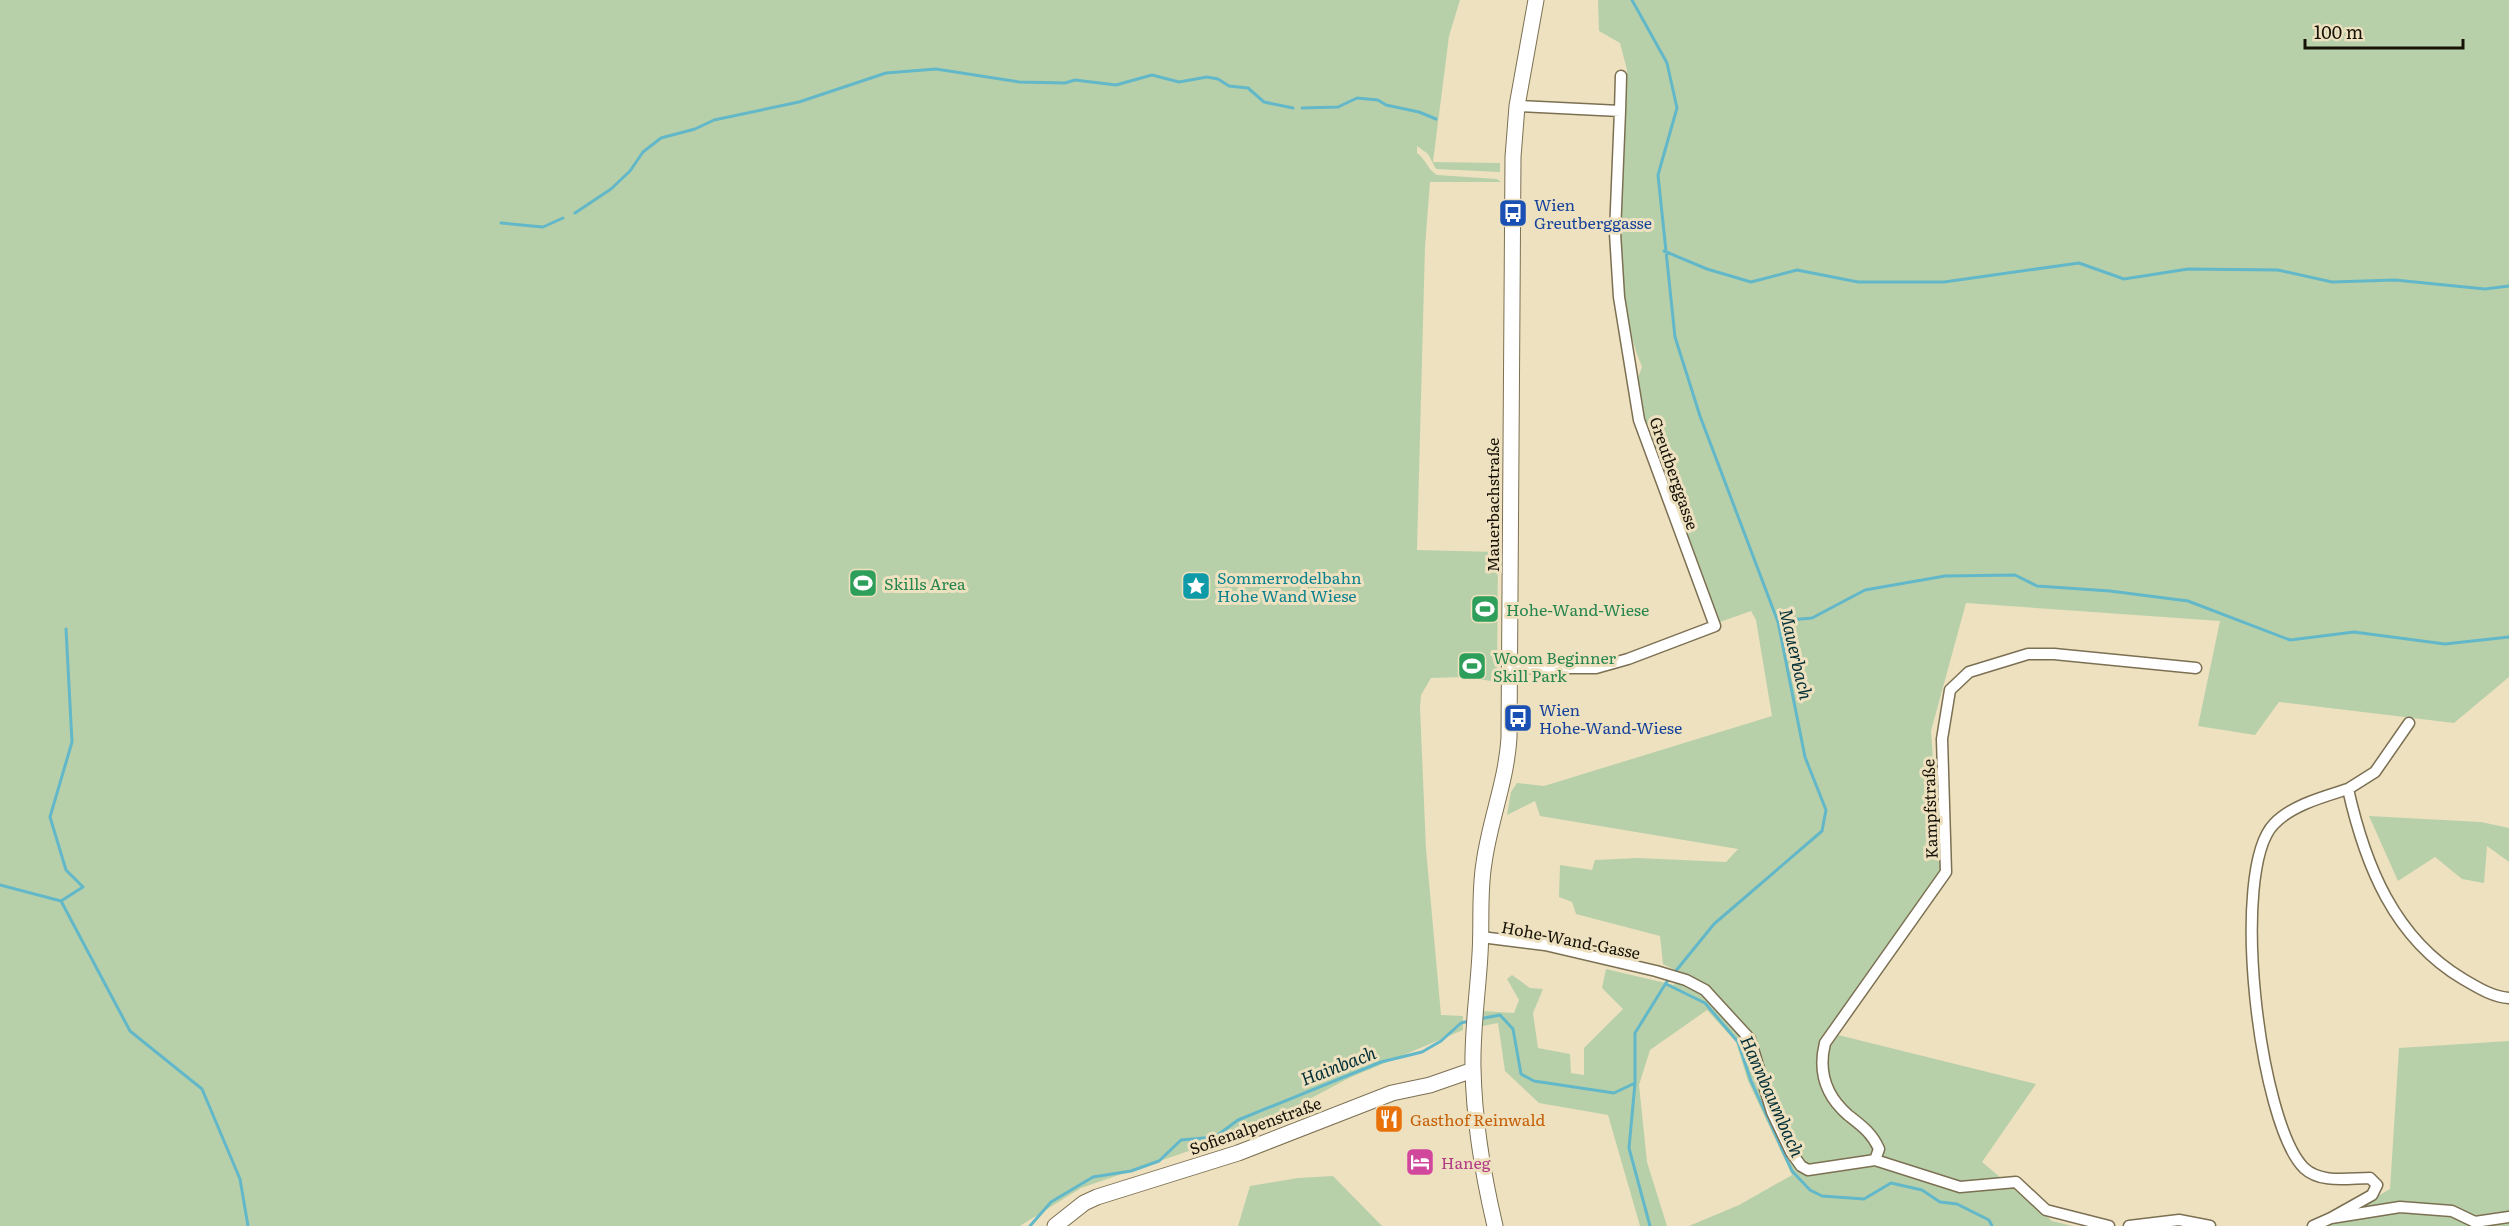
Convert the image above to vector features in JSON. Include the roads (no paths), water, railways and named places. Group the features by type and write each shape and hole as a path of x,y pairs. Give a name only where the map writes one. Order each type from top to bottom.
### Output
{"main road":[{"name":"Mauerbachstraße","path":"1473,1070 1484,862 1507,763 1513,158 1517,106 1536,0"},
{"name":"Sofienalpenstraße","path":"1054,1226 1067,1214 1097,1197 1247,1149 1392,1093 1442,1082 1473,1070"},
{"path":"1473,1070 1484,1175 1494,1226"}],"street":[{"name":"Greutberggasse","path":"1509,668 1596,668 1628,659 1715,626 1639,420 1619,297 1615,233 1621,76"},
{"path":"1517,106 1620,111"},
{"name":"Kampfstraße","path":"1875,1160 1879,1149 1874,1135 1845,1113 1826,1086 1820,1064 1825,1043 1946,872 1942,739 1950,690 1969,672 2028,654 2054,654 2196,668"},
{"path":"2313,1226 2372,1195 2377,1185 2370,1178 2344,1179 2316,1175 2304,1168 2293,1152 2278,1117 2266,1072 2258,1011 2252,920 2257,864 2263,841 2274,824 2294,809 2348,789 2375,772 2409,723"},
{"path":"2348,789 2366,850 2385,894 2403,927 2426,952 2459,976 2481,990 2509,998"},
{"name":"Hohe-Wand-Gasse","path":"1481,937 1545,945 1656,971 1686,980 1705,990 1750,1040 1772,1112 1791,1152 1801,1166 1808,1170 1875,1160"},
{"path":"1875,1160 1960,1187 2016,1182 2046,1210 2109,1226"},
{"path":"2331,1218 2400,1206 2452,1211 2475,1222 2509,1217"},
{"path":"2129,1226 2179,1220 2210,1226"}],"waterway":[{"name":"Mauerbach","path":"1632,0 1667,63 1677,108 1658,175 1675,337 1700,416 1778,622 1805,757 1826,810 1822,831 1714,924 1666,983 1635,1033 1635,1083 1629,1148 1650,1226"},
{"path":"575,213 611,189 630,171 643,152 661,138 695,129 714,120 799,102 886,73 936,69 1019,82 1065,83 1075,80 1116,85 1152,75 1179,82 1207,77 1218,79 1229,86 1248,88 1264,102 1293,108"},
{"path":"1302,108 1338,107 1357,98 1378,100 1386,105 1419,112 1436,119"},
{"path":"501,223 543,227 563,218"},
{"path":"1664,251 1707,269 1751,282 1797,270 1858,282 1944,282 2079,263 2124,279 2188,269 2278,270 2332,282 2395,280 2485,289 2509,286"},
{"path":"1779,621 1812,618 1865,590 1945,576 2015,575 2037,586 2110,591 2188,601 2290,640 2354,632 2445,644 2509,637"},
{"path":"66,629 72,742 50,817 66,870 83,887 61,901 130,1031 202,1089 240,1179 248,1226"},
{"path":"0,885 61,901"},
{"name":"Hannbaumbach","path":"1666,984 1705,1003 1738,1042 1751,1081 1792,1171 1810,1190 1822,1196 1864,1199 1891,1183 1922,1190 1940,1202 1957,1204 1989,1220 1992,1226"},
{"name":"Hainbach","path":"1479,1019 1500,1015 1513,1029 1521,1074 1534,1081 1614,1093 1635,1083"},
{"name":"Hainbach","path":"1030,1226 1051,1202 1093,1177 1131,1171 1159,1161 1181,1140 1215,1137 1238,1120 1381,1062 1422,1052 1441,1041 1461,1023 1469,1021"}],"place":[{"name":"Wien Greutberggasse","path":"1513,213"},
{"name":"Skills Area","path":"863,583"},
{"name":"Sommerrodelbahn Hohe Wand Wiese","path":"1196,586"},
{"name":"Hohe-Wand-Wiese","path":"1485,609"},
{"name":"Woom Beginner Skill Park","path":"1472,666"},
{"name":"Wien Hohe-Wand-Wiese","path":"1518,718"},
{"name":"Gasthof Reinwald","path":"1389,1119"},
{"name":"Haneg","path":"1420,1162"}]}
